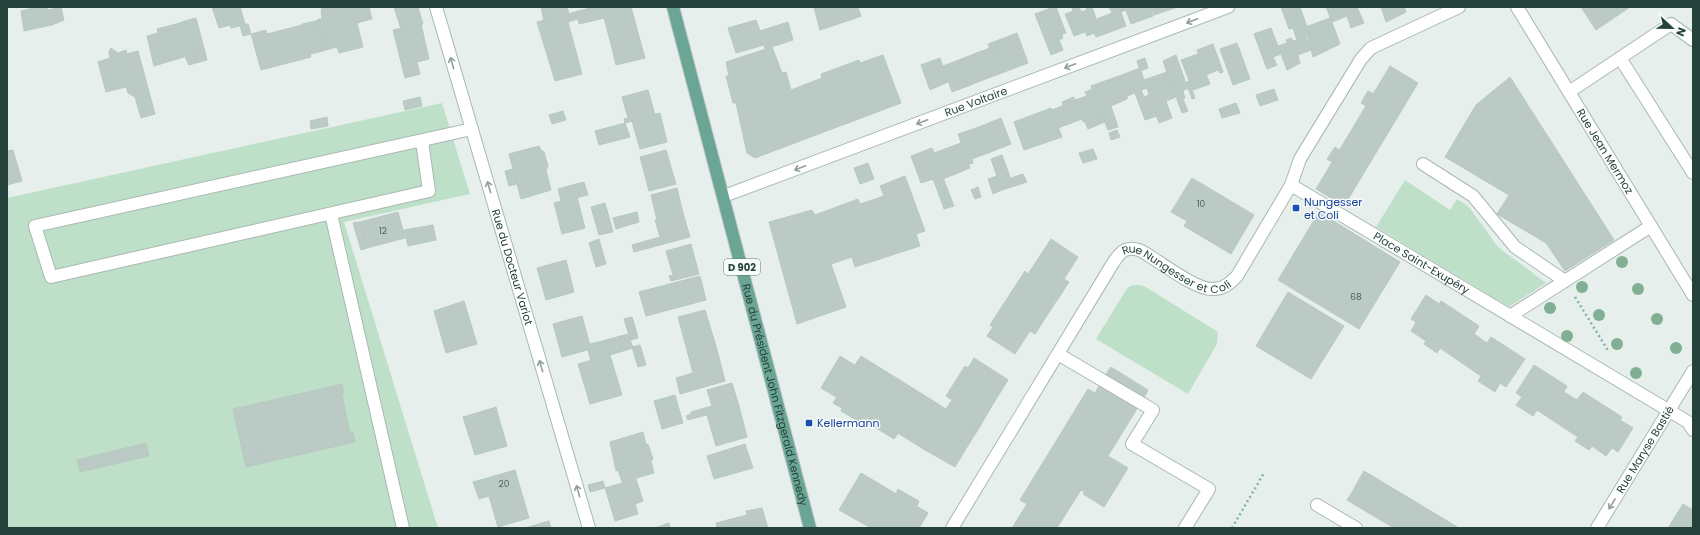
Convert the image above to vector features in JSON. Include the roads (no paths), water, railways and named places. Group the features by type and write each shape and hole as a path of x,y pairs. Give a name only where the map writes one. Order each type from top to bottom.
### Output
{"main road":[{"name":"Rue du Président John Fitzgerald Kennedy","path":"673,7 724,196 810,528"}],"street":[{"name":"Rue du Docteur Variot","path":"436,7 589,528"},
{"name":"Rue Voltaire","path":"724,196 1228,7"},
{"name":"Rue Nungesser et Coli","path":"952,528 1121,253 1129,249 1141,251 1197,284 1212,290 1224,287 1237,276 1291,185 1300,159 1366,53 1371,48 1459,7"},
{"name":"Rue Jean Mermoz","path":"1517,7 1693,295"},
{"path":"1569,92 1671,24 1693,40"},
{"path":"1620,58 1693,173"},
{"path":"422,141 429,192 51,277 35,226 472,129"},
{"path":"1423,164 1473,196 1515,247 1565,281"},
{"name":"Place Saint-Exupéry","path":"1291,185 1688,422 1693,430"},
{"path":"331,214 403,528"},
{"path":"1510,316 1651,226"},
{"path":"1058,354 1153,410 1132,444 1209,490 1185,528"},
{"name":"Rue Maryse Bastié","path":"1597,528 1693,371"},
{"path":"1317,505 1356,528"}],"place":[{"name":"Nungesser et Coli","path":"1296,208"},
{"name":"Kellermann","path":"809,423"}]}
